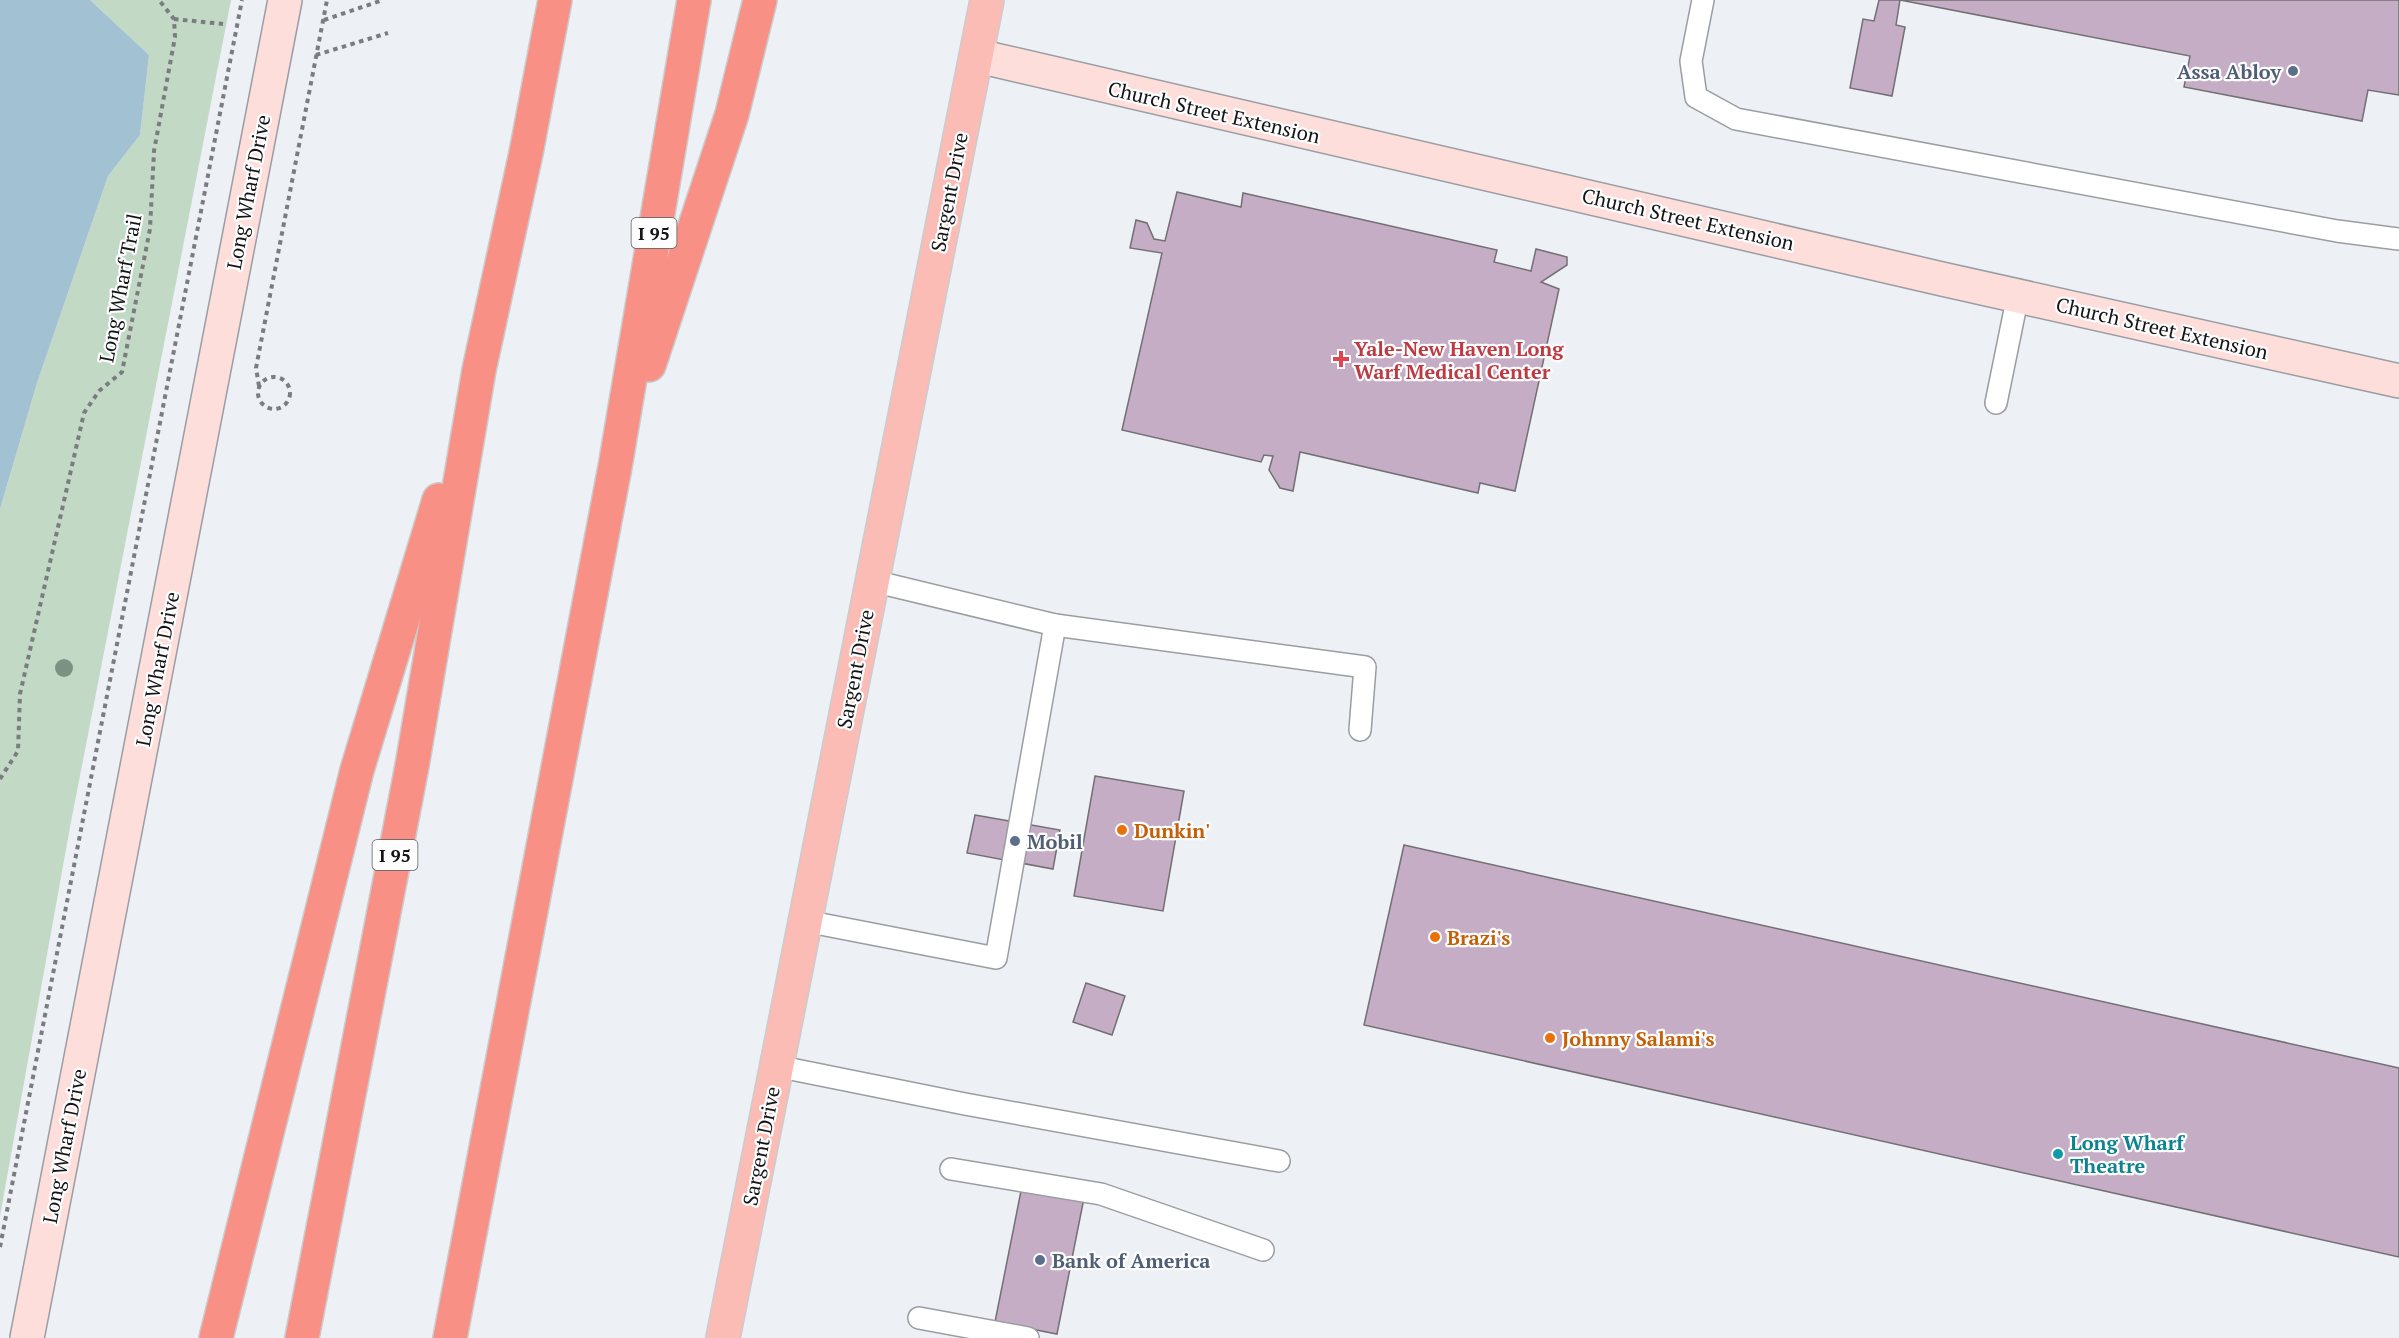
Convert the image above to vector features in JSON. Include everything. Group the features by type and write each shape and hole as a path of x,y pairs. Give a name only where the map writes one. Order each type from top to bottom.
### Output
{"highway":[{"name":"I 95","path":"302,1338 412,766 479,370 526,153 555,0"},
{"name":"I 95","path":"450,1338 615,467 694,0"},
{"path":"615,467 732,114 760,0"},
{"path":"216,1338 357,770 479,370"}],"main road":[{"name":"Long Wharf Drive","path":"27,1338 285,0"},
{"name":"Sargent Drive","path":"723,1338 978,56 987,0"},
{"name":"Church Street Extension","path":"978,56 2399,381"}],"lane":[{"path":"1703,0 1691,61 1695,97 1736,118 2337,231 2399,239"},
{"path":"1996,403 2018,295"},
{"path":"873,580 1055,625 1365,667 1360,730"},
{"path":"805,921 996,958 1055,625"},
{"path":"777,1066 965,1104 1279,1161"},
{"path":"951,1169 1101,1194 1263,1250"},
{"path":"919,1318 1028,1338"}],"path":[{"path":"159,0 174,19 223,24"},
{"path":"0,1247 242,0"},
{"path":"259,386 265,379 281,378 290,391 289,399 284,406 267,407 261,403 256,368 327,0"},
{"path":"324,20 383,0"},
{"name":"Long Wharf Trail","path":"0,779 18,751 20,694 84,414 99,391 122,372 150,229 154,151 175,37 174,19"},
{"path":"316,55 388,33"}],"green space":[{"path":"90,0 231,0 70,827 0,1216 0,509 37,383 108,176 140,135 149,55"}],"water":[{"path":"0,0 90,0 149,55 140,135 108,176 37,383 0,509"}],"building":[{"path":"1879,0 1900,0 1896,25 1905,27 1892,96 1850,88 1863,19 1874,21"},
{"name":"Assa Abloy","path":"1900,0 2399,0 2399,95 2368,90 2362,121 2184,87 2190,56"},
{"name":"Yale-New Haven Long Warf Medical Center","path":"1177,192 1241,207 1243,193 1364,220 1497,250 1494,262 1531,271 1536,249 1567,257 1567,265 1541,282 1559,289 1515,491 1480,483 1478,493 1300,452 1293,491 1280,488 1269,470 1273,456 1264,455 1261,462 1122,430 1162,253 1130,248 1136,220 1147,223 1154,239 1165,241"},
{"path":"1095,776 1184,791 1163,911 1074,896"},
{"path":"975,815 1060,830 1053,869 967,853"},
{"path":"1404,845 2399,1068 2399,1257 1364,1025"},
{"path":"1086,983 1125,996 1112,1035 1073,1022"},
{"name":"Bank of America","path":"1022,1186 1084,1198 1057,1334 995,1322"}],"place":[{"name":"Assa Abloy","path":"2293,71"},
{"name":"Yale-New Haven Long Warf Medical Center","path":"1341,359"},
{"name":"Dunkin'","path":"1122,830"},
{"name":"Mobil","path":"1015,841"},
{"name":"Brazi's","path":"1435,937"},
{"name":"Johnny Salami's","path":"1550,1038"},
{"name":"Long Wharf Theatre","path":"2058,1154"},
{"name":"Bank of America","path":"1040,1260"}]}
